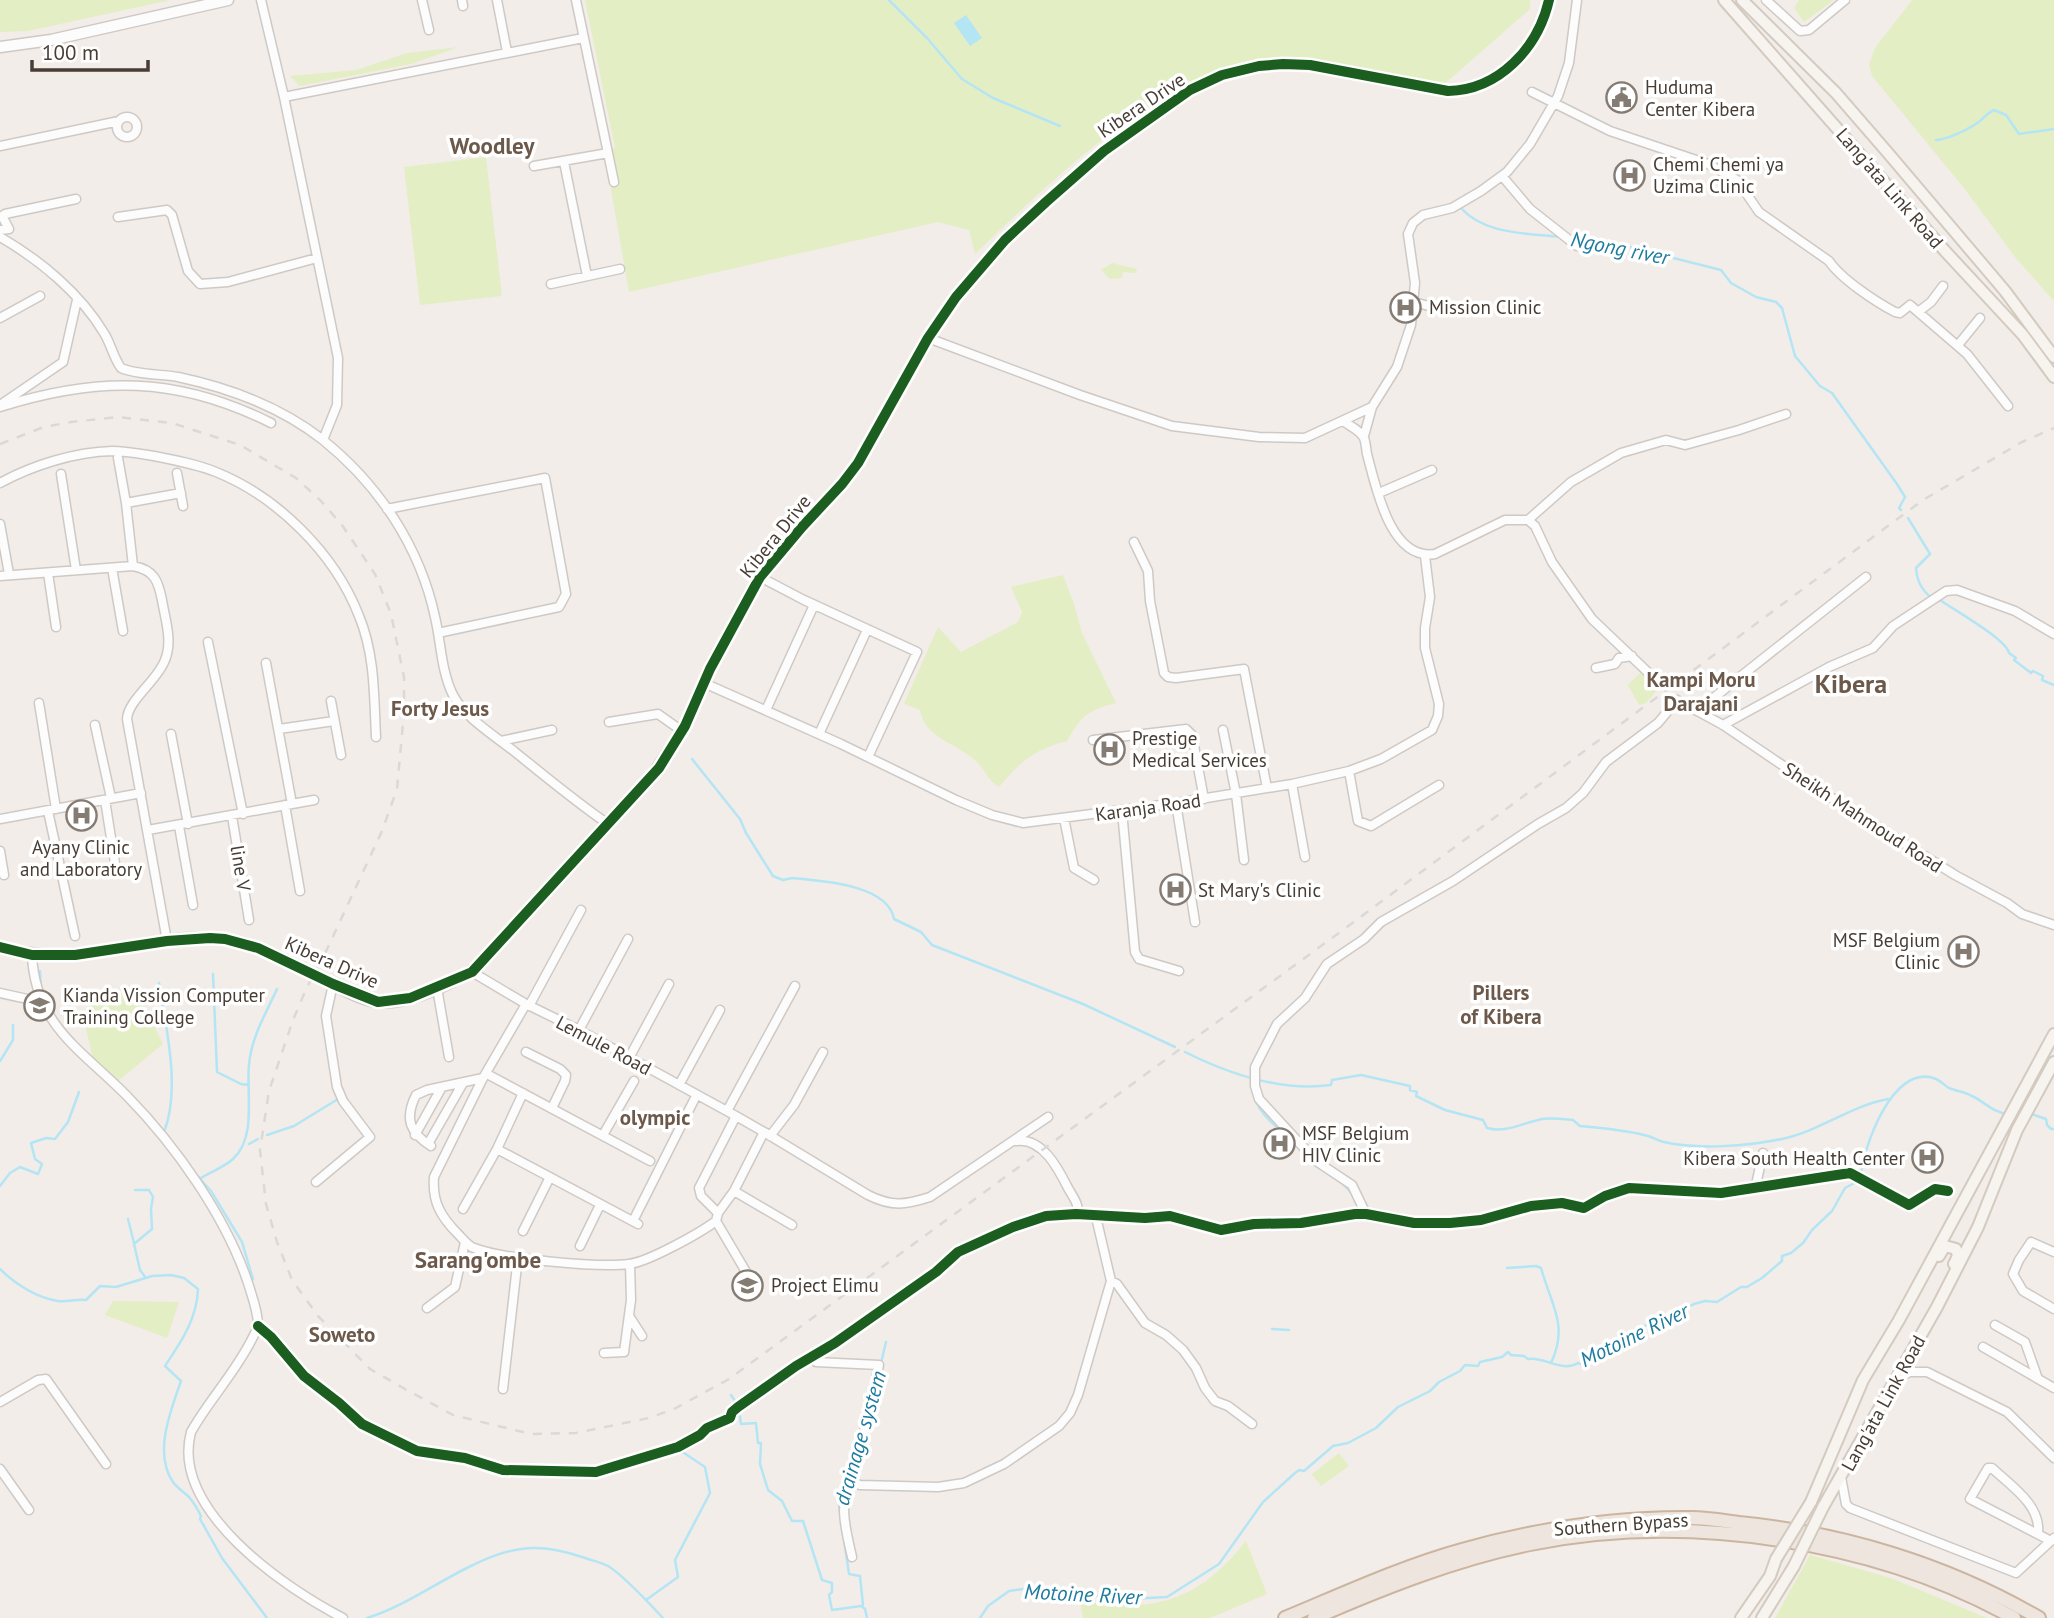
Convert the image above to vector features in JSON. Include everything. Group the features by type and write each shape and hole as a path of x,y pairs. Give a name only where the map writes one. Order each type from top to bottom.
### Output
{"highway":[{"name":"Southern Bypass","path":"1285,1618 1396,1572 1460,1550 1537,1531 1615,1521 1693,1518 1780,1527 1886,1552 1956,1576 2039,1618"},
{"name":"Southern Bypass","path":"1314,1618 1421,1576 1492,1553 1532,1544 1639,1532 1693,1531 1784,1540 1873,1560 1945,1585 2014,1618"}],"main road":[{"name":"Lang'ata Link Road","path":"1724,0 1907,208 2024,335 2054,377"},
{"name":"Lang'ata Link Road","path":"1742,0 1836,93 2033,327 2054,358"},
{"path":"1871,167 1879,169 1885,166 1889,161 1888,153"},
{"path":"1907,208 1905,202 1909,196 1916,193 1925,196"},
{"name":"Lang'ata Link Road","path":"1741,1618 1770,1576 1776,1559 1811,1502 1863,1380 1899,1320 2054,1034"},
{"name":"Lang'ata Link Road","path":"1762,1618 1794,1566 1823,1507 1937,1307 1978,1227 2017,1130 2054,1062"},
{"path":"1899,1320 1914,1300 1945,1246 1952,1246 1958,1256 1943,1286 1937,1307"}],"street":[{"path":"0,47 51,40 225,0"},
{"path":"261,0 284,97 338,370 337,405 323,440"},
{"path":"422,0 429,30"},
{"path":"497,0 507,52"},
{"path":"576,0 614,182"},
{"name":"Kibera Drive","path":"0,947 32,955 97,953 210,938 238,942 258,947 332,984 378,1002 410,998 472,972 651,778 682,731 704,682 760,577 858,463 928,338 956,297 1005,240 1104,150 1190,90 1222,75 1259,66 1310,65 1448,91 1465,90 1490,82 1528,47 1545,18 1549,0"},
{"path":"1577,0 1569,63 1555,102 1530,144 1502,176 1458,206 1423,215 1413,223 1408,234 1415,283 1411,325 1397,367 1372,407 1364,436 1379,493 1397,538 1425,556 1435,554 1504,520 1528,520 1535,526 1552,562 1592,619 1655,679"},
{"path":"1766,0 1800,30 1808,30 1845,0"},
{"path":"284,97 583,38"},
{"path":"1532,92 1610,131 1708,164 1737,180 1759,212 1829,261 1836,270 1861,289 1895,312 1900,313 1910,305 1958,345 2008,406"},
{"path":"0,146 119,121"},
{"path":"534,166 608,153"},
{"path":"564,162 587,276"},
{"path":"1502,176 1530,209 1574,244"},
{"path":"0,230 9,229 2,216 5,214 76,199"},
{"path":"118,217 163,209 170,212 188,271 200,284 228,282 317,258"},
{"path":"0,237 45,267 77,300 106,335 121,368 191,380 255,399 323,440 359,474 409,542 429,593 452,693 459,705 608,824"},
{"path":"551,284 620,270"},
{"path":"1918,312 1931,302 1943,286"},
{"path":"0,318 40,296"},
{"path":"0,406 63,362 77,300"},
{"path":"1415,302 1447,311 1462,310"},
{"path":"1958,345 1980,318"},
{"path":"928,338 1172,426 1259,438 1305,438 1372,407"},
{"path":"0,406 74,387 129,384 204,396 271,423"},
{"path":"1528,520 1571,482 1620,453 1666,440 1685,445 1786,414"},
{"path":"1343,421 1364,436"},
{"path":"0,483 51,462 78,455 113,451 196,465 218,473 266,500 283,513 317,549 344,585 359,615 371,663 376,737"},
{"path":"118,458 133,566"},
{"path":"1379,493 1432,470"},
{"path":"61,474 76,570"},
{"path":"177,474 183,506"},
{"path":"387,509 545,478 563,570 566,594 563,602 559,607 438,633"},
{"path":"126,503 181,493"},
{"path":"0,524 4,575 133,566 149,571 156,578 168,636 168,652 160,671 127,714 167,942"},
{"path":"1134,542 1147,572 1164,673 1168,677 1176,678 1244,669 1267,788"},
{"name":"Karanja Road","path":"704,682 914,781 992,815 1023,823 1122,811 1292,784 1349,771 1397,751 1424,736 1435,724 1438,704 1425,648 1430,597 1425,556"},
{"path":"112,568 123,631"},
{"path":"48,573 56,627"},
{"path":"760,577 917,652 868,757"},
{"path":"1697,711 1866,577"},
{"path":"1723,725 1829,667 1872,648 1887,630 1946,591 1957,590 2015,611 2054,634"},
{"path":"766,710 814,605"},
{"path":"819,734 867,630"},
{"path":"208,642 243,814"},
{"path":"1596,668 1615,664 1619,658 1632,656"},
{"path":"266,663 279,729 300,891"},
{"name":"Sheikh Mahmoud Road","path":"1366,1214 1352,1185 1317,1161 1259,1099 1255,1067 1277,1024 1305,998 1327,964 1364,939 1381,922 1453,881 1566,808 1583,793 1606,762 1658,723 1677,700 1723,725 1819,790 1955,875 2022,914 2054,925"},
{"path":"331,701 341,755"},
{"path":"40,703 52,810 75,936"},
{"path":"609,722 658,714 682,731"},
{"path":"279,729 334,720"},
{"path":"95,725 108,799 115,863"},
{"path":"1093,740 1186,729 1192,735 1204,799"},
{"path":"501,741 552,730"},
{"path":"1223,730 1236,793 1244,860"},
{"path":"171,734 193,905"},
{"path":"1349,771 1358,821 1366,826 1439,785"},
{"path":"1292,784 1305,858"},
{"path":"0,819 141,793"},
{"path":"148,830 314,800"},
{"path":"1176,803 1195,922"},
{"path":"1122,811 1135,952 1139,959 1179,971"},
{"name":"line V","path":"232,816 249,920"},
{"path":"1064,818 1074,868 1094,880"},
{"path":"0,851 4,875"},
{"path":"581,910 485,1076 434,1177 436,1204 446,1222 472,1248 518,1257 630,1264 681,1242 717,1217 767,1134 794,1105 823,1052"},
{"path":"579,1030 628,939"},
{"path":"32,955 41,1002 51,1019 85,1059 129,1098 168,1145 215,1211 244,1272 254,1301 258,1326 229,1378 191,1433 188,1453 191,1472 210,1510 247,1553 276,1576 340,1617"},
{"name":"Lemule Road","path":"472,972 528,1005 736,1116 868,1195 891,1204 911,1203 930,1197 1048,1117"},
{"path":"316,1182 370,1138 343,1101 337,1087 326,1016 332,984"},
{"path":"629,1058 669,984"},
{"path":"727,1111 795,986"},
{"path":"437,988 449,1057"},
{"path":"0,993 41,1002"},
{"path":"679,1085 720,1010"},
{"path":"526,1052 560,1069 566,1075 552,1108"},
{"path":"463,1083 429,1145 415,1135 411,1118 416,1096 427,1090 485,1076 523,1093 650,1161"},
{"path":"603,1135 634,1081"},
{"path":"415,1135 442,1087"},
{"path":"463,1209 497,1149 523,1093"},
{"path":"497,1149 636,1223 696,1096"},
{"path":"736,1116 698,1188 755,1287"},
{"path":"1013,1141 1029,1142 1047,1155 1060,1172 1077,1204 1078,1214"},
{"path":"1755,1189 1763,1153"},
{"path":"258,1326 271,1337 303,1376 340,1403 362,1424 417,1451 465,1458 503,1470 596,1472 678,1447 701,1435 707,1428 730,1418 732,1412 936,1272 958,1252 1027,1221 1046,1216 1170,1216 1221,1230 1254,1224 1301,1223 1366,1214 1414,1223 1450,1223 1481,1220 1531,1206 1562,1203 1584,1208 1605,1196 1629,1188 1721,1194 1850,1173 1909,1205 1935,1189 1948,1191"},
{"path":"523,1231 550,1177"},
{"path":"734,1191 792,1225"},
{"path":"580,1246 600,1205"},
{"path":"852,1482 877,1486 959,1485 1004,1464 1059,1426 1070,1413 1078,1395 1111,1280 1096,1217"},
{"path":"427,1308 455,1287 465,1242"},
{"path":"2054,1252 2031,1242 2013,1274 2023,1291 2054,1309"},
{"path":"503,1389 518,1257"},
{"path":"604,1353 624,1352 631,1300 630,1264"},
{"path":"1111,1280 1117,1284 1145,1323 1166,1335 1183,1350 1215,1401 1228,1406 1252,1424"},
{"path":"629,1316 642,1336"},
{"path":"1995,1325 2025,1342 2038,1379"},
{"path":"1983,1347 2054,1388"},
{"path":"814,1355 816,1362 879,1365 845,1503 852,1556"},
{"path":"1894,1382 1909,1372 1927,1372 2007,1412 2054,1458"},
{"path":"0,1402 38,1380 46,1379 106,1464"},
{"path":"1841,1477 1846,1504 1850,1508 2016,1573 2053,1540 2038,1533 1970,1499 1988,1468 1992,1468 2032,1507 2037,1515 2038,1533"},
{"path":"0,1469 29,1510"}],"green space":[{"path":"0,0 171,0 28,31 0,32"},
{"path":"585,0 1530,0 1530,9 1442,86 1341,65 1279,58 1209,76 1172,94 1101,141 1035,197 975,254 969,230 938,222 629,292 604,150 615,148"},
{"path":"1799,0 1834,0 1804,22 1794,8"},
{"path":"1912,0 2054,0 2054,301 2015,257 1964,188 1872,76 1869,64 1875,48"},
{"path":"459,47 411,64 300,86 290,76 356,70 407,53"},
{"path":"486,157 502,296 420,305 404,167"},
{"path":"1112,263 1137,269 1136,273 1123,272 1122,278 1110,279 1101,270"},
{"path":"1063,575 1082,633 1116,703 1086,715 1067,741 1046,748 1029,758 999,787 970,756 935,734 923,720 920,710 904,704 938,627 961,652 1018,622 1022,612 1011,587"},
{"path":"1640,673 1659,688 1646,703 1639,705 1628,685"},
{"path":"139,985 144,1005 163,1044 117,1082 93,1059 85,1024 92,1020 85,996"},
{"path":"113,1301 179,1302 167,1338 105,1315"},
{"path":"1339,1453 1349,1466 1321,1486 1312,1474"},
{"path":"1246,1541 1267,1594 1265,1595 1210,1618 1083,1618 1080,1600 1131,1605 1153,1603 1192,1590 1210,1578"},
{"path":"1810,1555 1891,1578 1987,1618 1775,1618"}],"water":[{"path":"966,15 982,38 970,46 954,23"}],"waterway":[{"path":"889,0 927,38 962,79 993,98 1060,126"},
{"path":"1936,140 1965,130 1994,110 2006,115 2019,134 2054,129"},
{"name":"Ngong river","path":"1460,207 1481,223 1494,228 1561,237"},
{"name":"Ngong river","path":"1571,238 1585,239 1598,248 1614,243 1721,270 1731,283 1756,297 1776,302 1782,308 1795,356 1820,386 1832,393 1897,484 1905,497 1899,508 1901,510"},
{"name":"Ngong river","path":"1908,518 1930,554 1916,568 1925,592 1990,633 2016,658 2014,660 2031,673 2033,671 2043,676 2042,680 2054,685"},
{"path":"692,759 740,819 773,876 783,880 792,878 835,883 866,891 889,907 894,919 921,932 932,945 1083,1004 1175,1047"},
{"path":"40,971 41,989"},
{"path":"213,974 217,1072 249,1085"},
{"path":"159,983 172,1078 169,1115 164,1132"},
{"path":"201,1178 233,1159 245,1139 249,1115 250,1055 277,989"},
{"path":"0,1061 13,1040 13,1025"},
{"path":"1185,1052 1237,1074 1293,1086 1331,1085 1332,1080 1361,1075 1410,1086 1410,1090 1417,1092 1416,1096 1445,1110 1483,1120 1487,1128 1507,1129 1542,1119 1573,1120 1580,1126 1629,1132 1692,1146 1754,1144 1782,1139 1874,1102 1888,1099"},
{"name":"Motoine River","path":"980,1618 988,1606 1009,1591 1031,1588 1043,1587 1130,1599 1167,1597 1219,1564 1263,1502 1295,1473 1304,1471 1333,1446 1348,1443 1376,1428 1398,1407 1430,1391 1465,1365 1478,1366 1480,1362 1502,1357 1508,1352 1511,1355 1559,1365 1583,1365 1615,1341 1622,1341 1651,1322 1669,1317 1694,1304 1717,1302 1741,1287 1747,1287 1782,1261 1782,1256 1791,1253 1803,1243 1832,1211 1845,1188 1860,1180 1867,1149 1882,1112 1893,1095 1906,1083 1920,1077 1936,1079 1949,1088 1975,1097 2008,1114"},
{"path":"1253,1090 1262,1112 1293,1141"},
{"path":"0,1186 10,1173 20,1167 38,1174 42,1164 35,1159 31,1143 46,1138 55,1139 68,1122 79,1092"},
{"path":"267,1135 294,1126 338,1099"},
{"name":"Motoine River","path":"2029,1113 2046,1119 2047,1125 2054,1129"},
{"path":"249,1144 258,1139"},
{"path":"193,1171 211,1191 242,1242 253,1279"},
{"path":"1341,1182 1353,1194"},
{"path":"135,1190 149,1190 153,1197 152,1229 134,1244 140,1270 146,1278"},
{"path":"128,1219 134,1243"},
{"path":"1507,1268 1541,1268 1558,1326 1556,1350 1551,1363"},
{"path":"0,1269 27,1289 58,1301 86,1300 100,1286 116,1287 152,1276 171,1275 184,1278 198,1289 191,1320 165,1366 181,1381 166,1432 164,1458 173,1482 193,1502 222,1558 267,1618"},
{"name":"drainage system","path":"1272,1329 1289,1330"},
{"name":"drainage system","path":"881,1363 886,1342"},
{"name":"drainage system","path":"731,1395 737,1404"},
{"name":"drainage system","path":"739,1410 741,1424 756,1423 758,1443 761,1443 760,1464 768,1490 782,1501 792,1521 803,1521 822,1580 832,1583 832,1592 829,1595 832,1610 861,1606 865,1609 867,1618"},
{"name":"drainage system","path":"646,1600 678,1577 675,1560 710,1493 705,1467 678,1449"},
{"name":"drainage system","path":"851,1472 845,1475 839,1505 849,1574 860,1576 863,1605"},
{"name":"Motoine River","path":"367,1618 395,1607 487,1558 527,1548 567,1553 608,1566 663,1618"}],"railway":[{"path":"0,444 44,427 118,417 172,423 240,445 296,478 321,501 342,525 375,574 391,614 404,677 404,712 397,789 382,831 293,1020 269,1091 260,1150 266,1204 292,1280 318,1316 370,1369 453,1415 531,1434 576,1433 649,1418 674,1409 729,1379 1347,927 1923,500 2022,442 2054,428"}],"cycle path":[{"path":"0,947 32,955 75,955 167,941 225,939 258,948 378,1002 410,998 472,972 659,768 685,726 710,669 760,577 858,463 928,338 956,297 1005,240 1046,202 1104,151 1190,90 1222,75 1259,66 1283,64 1310,65 1448,91 1467,89 1484,83 1514,63 1526,50 1544,18 1549,0"},
{"path":"258,1326 271,1337 304,1376 362,1424 417,1451 465,1458 503,1470 596,1472 678,1447 707,1428 730,1418 738,1407 936,1272 958,1252 1013,1227 1046,1216 1170,1216 1221,1230 1254,1224 1301,1223 1355,1214 1414,1223 1450,1223 1481,1220 1531,1206 1562,1203 1584,1208 1605,1196 1629,1188 1721,1193 1850,1173 1909,1205 1935,1189 1948,1191"}],"place":[{"name":"Huduma Center Kibera","path":"1622,98"},
{"name":"Chemi Chemi ya Uzima Clinic","path":"1630,175"},
{"name":"Mission Clinic","path":"1406,307"},
{"name":"Prestige Medical Services","path":"1109,749"},
{"name":"Ayany Clinic and Laboratory","path":"81,816"},
{"name":"St Mary's Clinic","path":"1175,890"},
{"name":"MSF Belgium Clinic","path":"1963,951"},
{"name":"Kianda Vission Computer Training College","path":"40,1006"},
{"name":"MSF Belgium HIV Clinic","path":"1279,1144"},
{"name":"Kibera South Health Center","path":"1928,1158"},
{"name":"Project Elimu","path":"748,1285"}],"district":[{"name":"Woodley","path":"492,145"},
{"name":"Kibera","path":"1851,683"},
{"name":"Kampi Moru Darajani","path":"1701,691"},
{"name":"Forty Jesus","path":"440,708"},
{"name":"Pillers of Kibera","path":"1501,1004"},
{"name":"olympic","path":"655,1117"},
{"name":"Sarang'ombe","path":"478,1259"},
{"name":"Soweto","path":"342,1334"}]}
